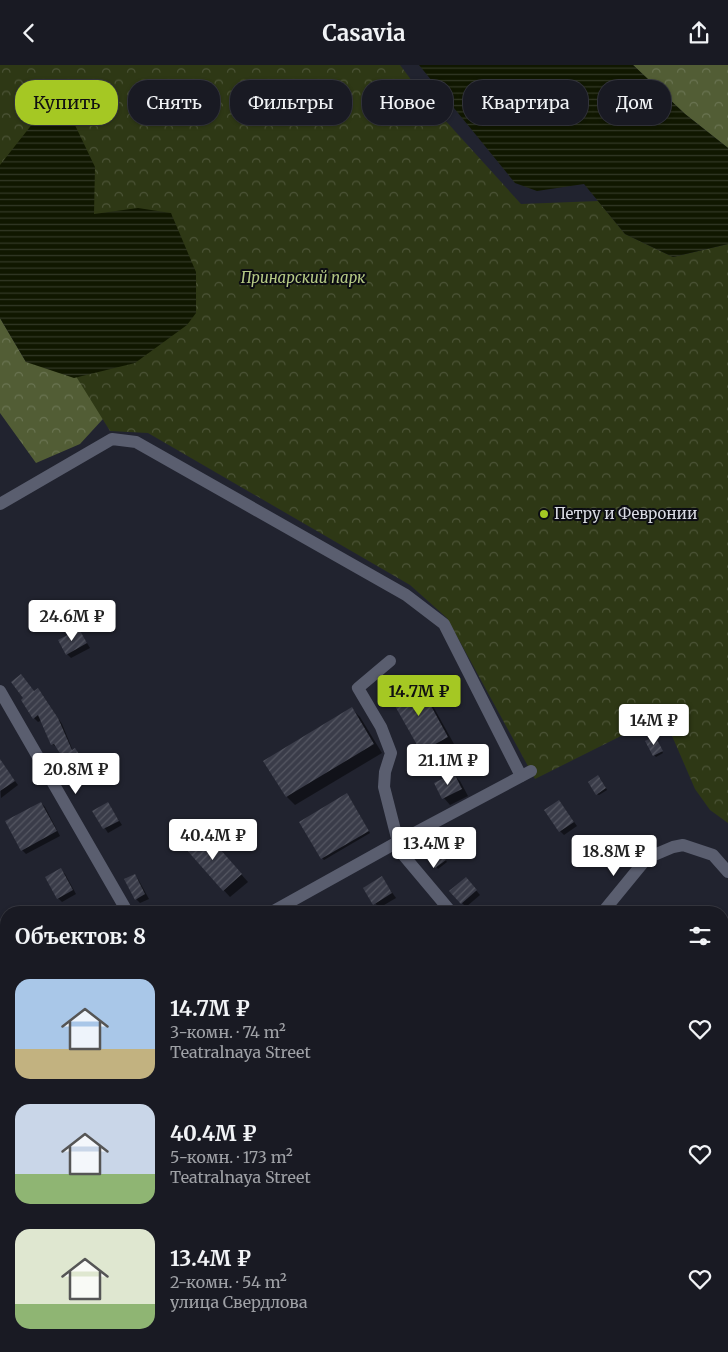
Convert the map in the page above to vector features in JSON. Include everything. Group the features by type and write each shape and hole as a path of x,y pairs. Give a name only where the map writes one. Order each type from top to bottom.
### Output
{"street":[{"path":"0,504 112,439 136,442 406,595 444,624 526,773 283,906"},
{"path":"390,661 358,688 381,727 390,753 384,787 396,843 446,906"},
{"path":"0,691 124,906"},
{"path":"608,906 647,859 673,847 682,845 713,855 728,872"}],"green space":[{"name":"Принарский парк","path":"0,65 400,65 411,80 362,80 362,125 449,125 521,204 598,201 625,234 673,257 728,244 728,823 710,810 695,789 663,715 535,779 447,618 410,585 148,433 110,431 0,254"},
{"path":"633,65 728,65 728,148 671,101 671,80 649,80"},
{"path":"0,318 26,362 135,363 113,408 80,444 36,463 0,413"}],"shaded area":[{"path":"419,65 633,65 649,80 598,80 598,125 671,125 671,101 728,148 728,244 673,257 625,234 584,184 537,191 515,183 468,125 588,125 588,80 463,80 463,119 453,107 453,80 431,80"},
{"path":"31,125 75,125 95,167 94,214 138,208 171,213 196,272 196,313 187,325 135,363 74,378 26,362 0,318 0,165"}],"building":[{"path":"79,629 87,643 66,655 58,640"},
{"path":"21,674 34,691 38,688 58,718 72,750 75,748 88,767 74,775 54,744 51,745 38,715 33,719 21,700 23,698 11,682"},
{"path":"418,682 448,737 421,752 390,697"},
{"path":"352,707 374,744 286,797 263,761"},
{"path":"655,736 663,751 653,756 645,741"},
{"path":"0,759 15,781 0,791"},
{"path":"454,773 462,789 442,799 434,783"},
{"path":"598,775 606,788 596,795 588,782"},
{"path":"347,793 369,831 321,859 299,822"},
{"path":"559,800 574,822 559,832 544,810"},
{"path":"41,802 57,831 21,851 5,821"},
{"path":"108,802 119,821 103,829 92,811"},
{"path":"204,831 242,874 223,891 185,848"},
{"path":"434,843 446,860 435,868 422,851"},
{"path":"61,868 73,890 57,899 45,877"},
{"path":"135,874 145,894 135,900 124,879"},
{"path":"382,876 392,893 373,905 363,888"},
{"path":"466,877 477,890 461,904 449,891"}],"place":[{"name":"Петру и Февронии","path":"544,514"}]}
